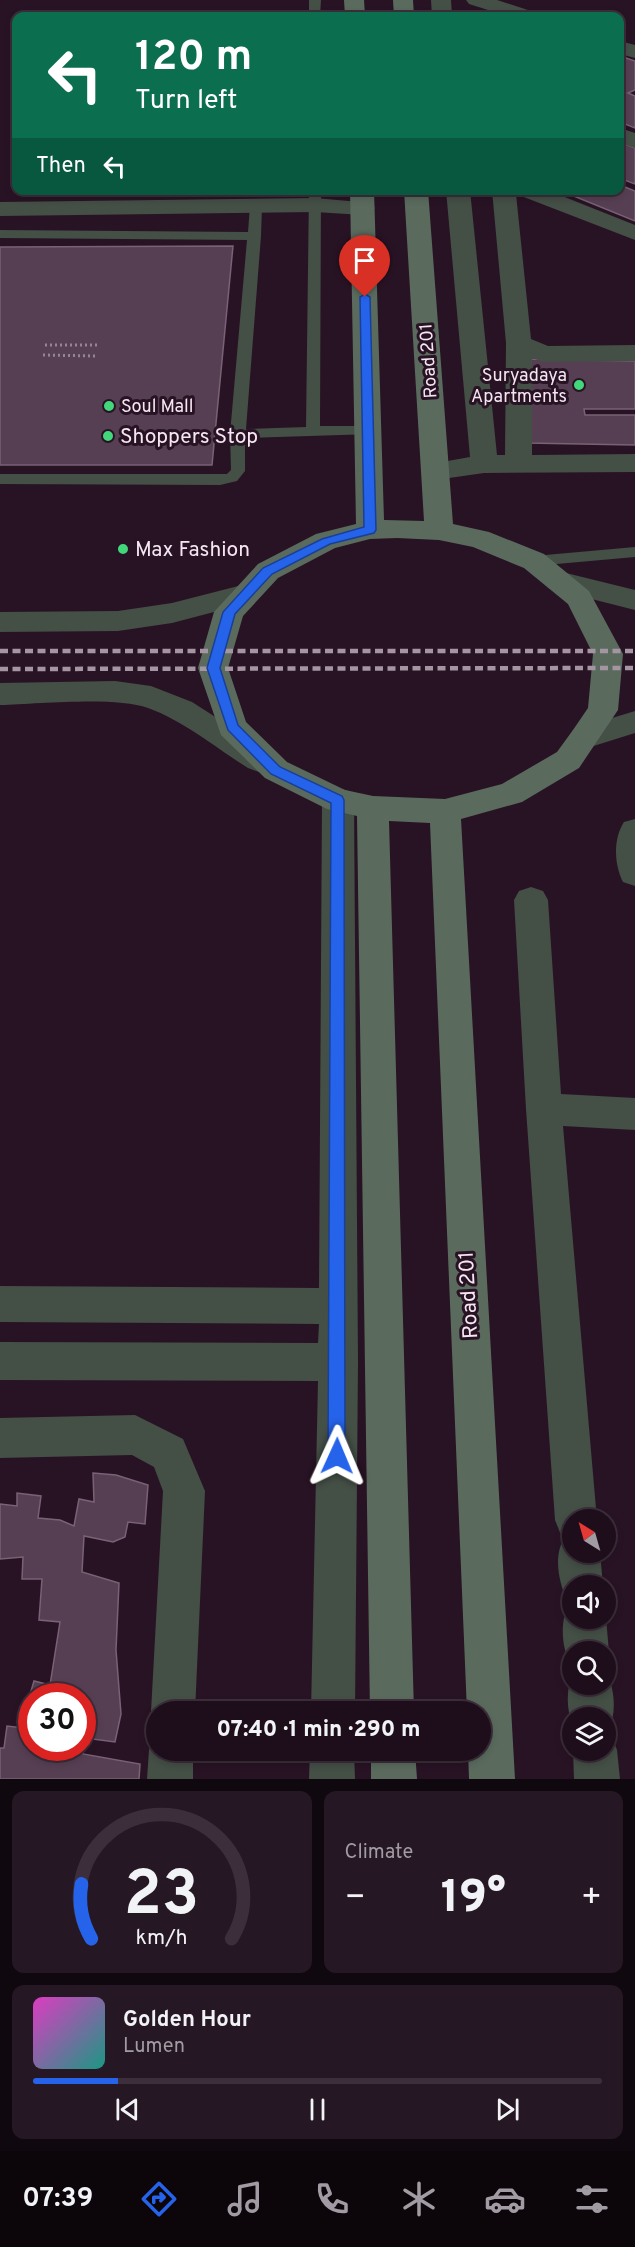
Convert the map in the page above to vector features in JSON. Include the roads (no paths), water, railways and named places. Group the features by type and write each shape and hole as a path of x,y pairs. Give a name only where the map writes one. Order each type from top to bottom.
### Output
{"main road":[{"name":"Road 201","path":"416,195 439,531"},
{"path":"363,199 370,530"},
{"path":"370,530 439,531 479,539 534,561 579,598 608,654 603,710 568,760 511,794 445,811 373,808 338,800 276,771 232,727 213,668 229,612 267,571 326,542 370,530"},
{"path":"373,808 392,1701"},
{"name":"Road 201","path":"445,811 492,1779"},
{"path":"393,1761 394,1779"}],"street":[{"path":"483,7 507,12"},
{"path":"458,195 484,464"},
{"path":"504,195 519,343 518,465"},
{"path":"538,195 635,233"},
{"path":"7,209 256,206 315,198 363,199"},
{"path":"519,343 544,354 635,353"},
{"path":"435,471 484,464 635,463"},
{"path":"558,581 635,600"},
{"path":"0,622 118,621 172,613 246,594"},
{"path":"0,694 115,693 151,697 182,710 276,771"},
{"path":"584,738 635,722"},
{"path":"333,1701 338,1362 338,800"},
{"path":"635,831 632,836 635,875"},
{"path":"531,900 544,1109 575,1509"},
{"path":"544,1109 635,1114"},
{"path":"0,1304 338,1306"},
{"path":"0,1361 338,1362"},
{"path":"0,1438 135,1435 169,1453 184,1491 174,1701"},
{"path":"170,1779 171,1761"},
{"path":"332,1761 332,1779"},
{"path":"596,1761 597,1779"}],"lane":[{"path":"312,431 315,198"},
{"path":"0,479 220,480 232,478 238,471 240,376 256,206"},
{"path":"7,209 4,234 254,236"},
{"path":"237,434 368,431"},
{"path":"534,561 635,552"}],"railway":[{"path":"0,651 635,651"},
{"path":"0,669 635,668"}],"place":[{"name":"Suryadaya Apartments","path":"579,385"},
{"name":"Soul Mall","path":"109,406"},
{"name":"Shoppers Stop","path":"108,436"},
{"name":"Max Fashion","path":"123,549"}]}
